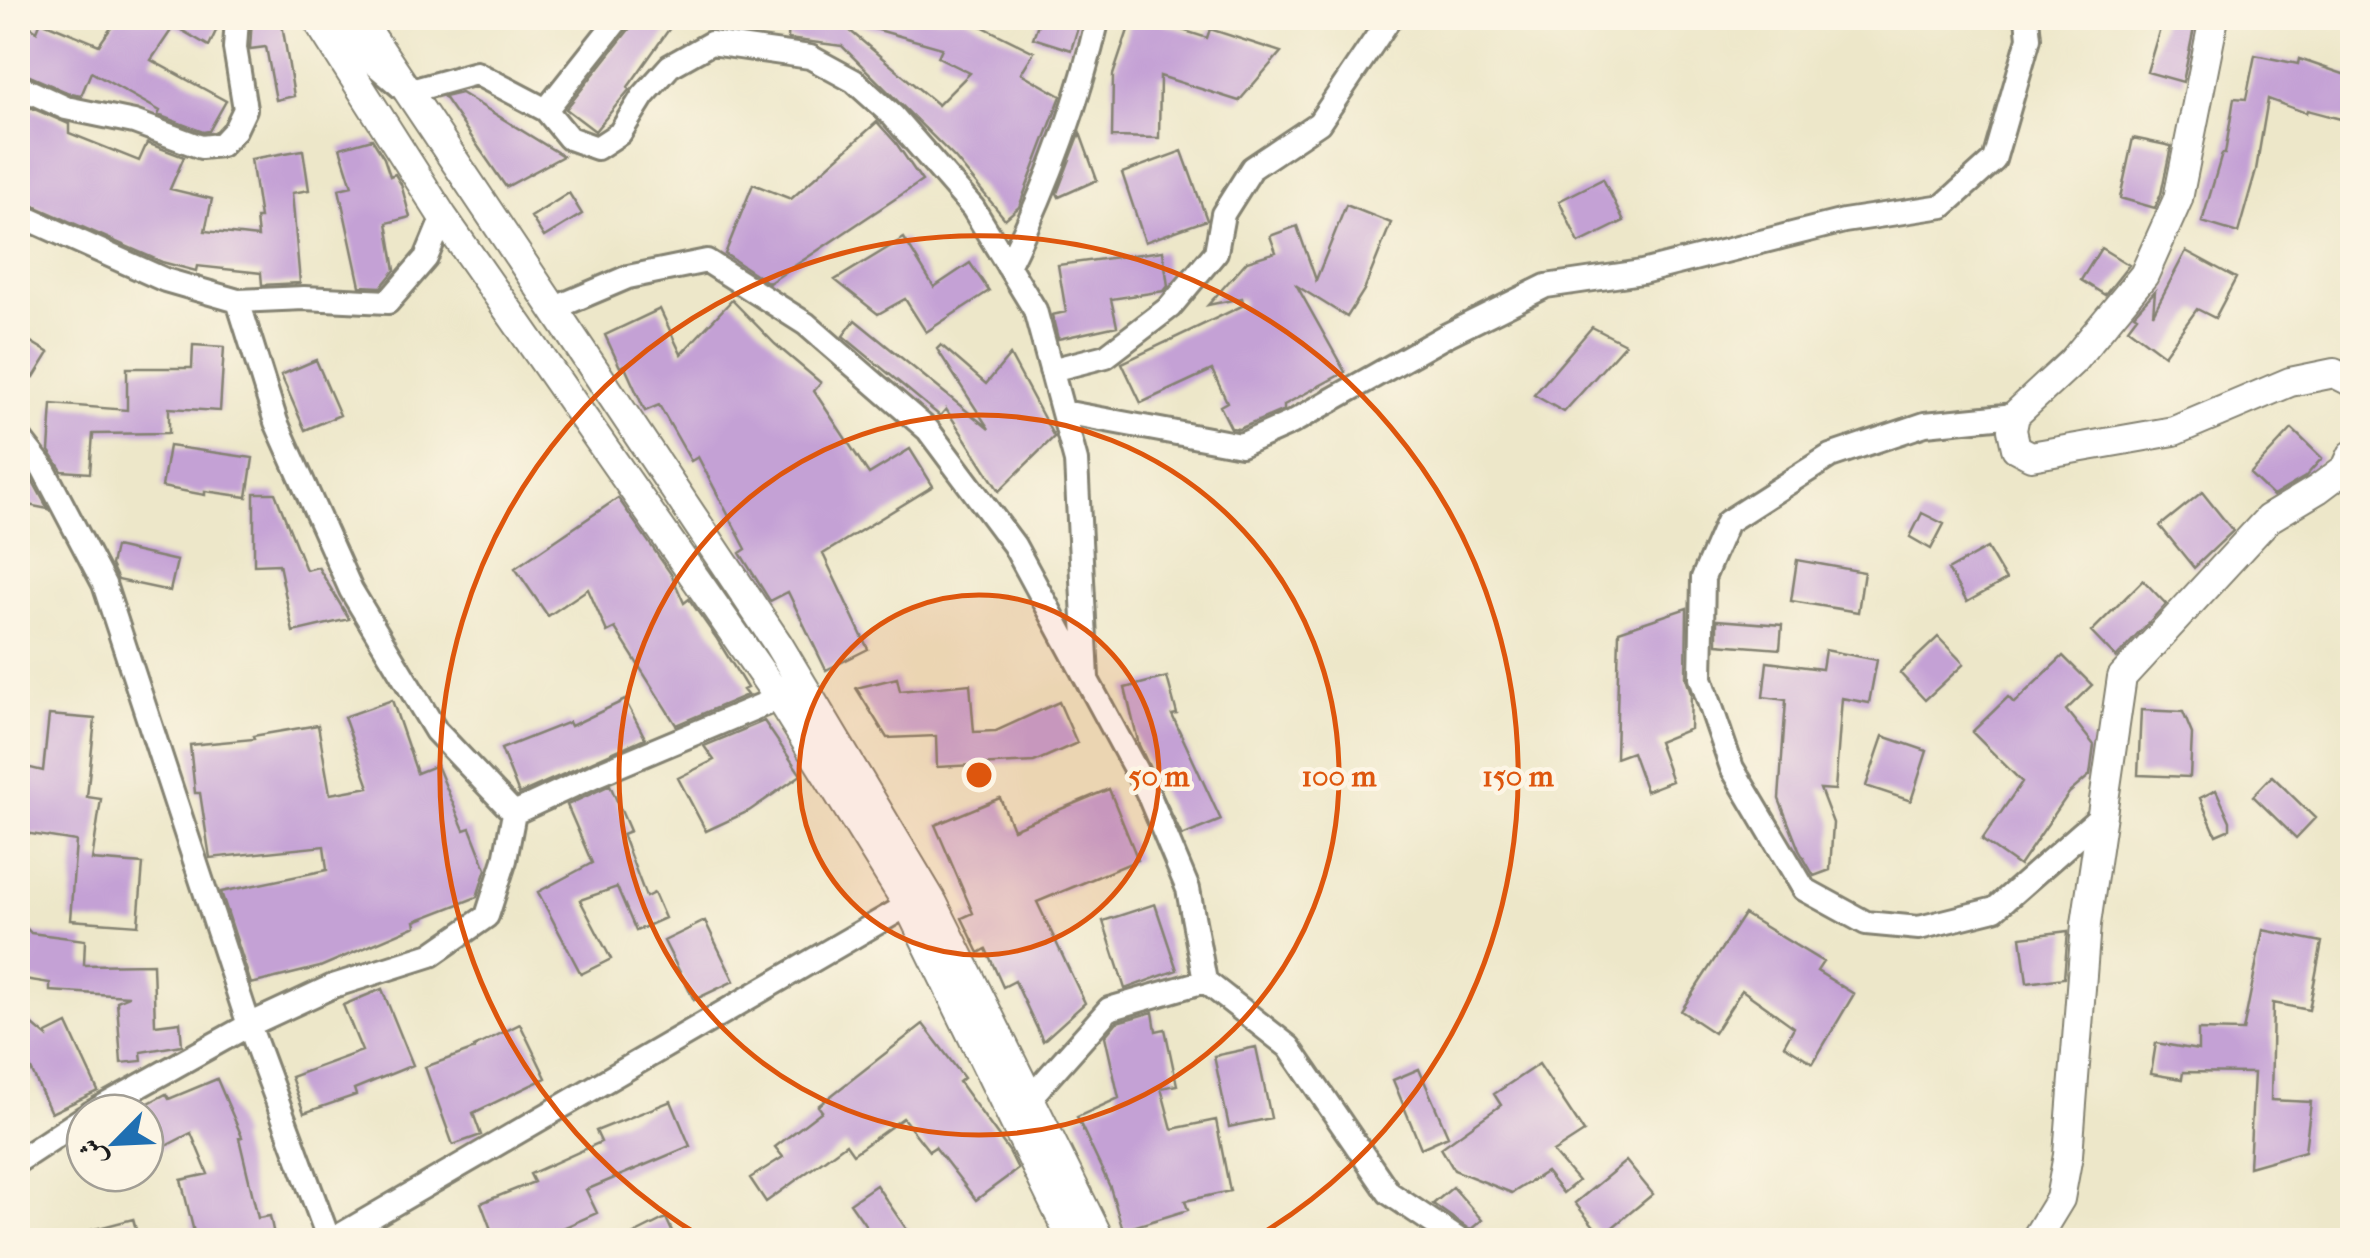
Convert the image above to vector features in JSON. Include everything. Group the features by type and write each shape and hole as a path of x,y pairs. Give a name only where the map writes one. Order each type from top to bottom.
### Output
{"street":[{"path":"18,86 66,108 134,122 201,147 221,145 246,109 235,48 236,18"},
{"path":"318,18 407,92"},
{"path":"318,18 444,217 779,698 908,905 1100,1240"},
{"path":"359,18 778,644 933,904 1022,1107 1072,1240"},
{"path":"546,110 618,18"},
{"path":"1008,266 1043,195 1082,86 1098,18"},
{"path":"1052,370 1106,356 1170,308 1216,252 1223,214 1252,168 1318,122 1390,18"},
{"path":"1063,412 1241,446 1546,286 1642,272 1844,221 1943,206 1994,160 2029,38 2027,18"},
{"path":"2214,18 2178,199 2144,275 2072,362 2016,415 2012,430 2016,448 2031,456 2174,431 2290,382 2334,373 2352,382"},
{"path":"407,92 476,73 546,110 570,138 597,148 620,133 643,96 670,66 711,43 810,57 854,81 893,116 973,208 1035,310 1076,461 1088,684"},
{"path":"18,214 165,280 238,301 304,298 388,302 426,258 444,217"},
{"path":"555,308 628,277 707,261 806,324 928,430 1014,545 1146,791 1188,889 1205,981 1289,1048 1389,1192 1458,1240"},
{"path":"238,301 276,422 350,590 436,730 514,813"},
{"path":"2016,415 1925,424 1830,456 1728,522 1704,578 1701,678 1732,768 1804,889 1866,923 1918,928 1995,909 2100,817"},
{"path":"18,436 43,468 104,584 249,1026 330,1240 908,905"},
{"path":"2035,1240 2060,1199 2068,1155 2086,924 2122,677 2268,519 2346,468 2352,455"},
{"path":"514,813 779,698"},
{"path":"128,1093 249,1026 333,986 431,955 487,916 505,860 514,813"},
{"path":"1022,1107 1109,1009 1205,981"},
{"path":"18,1161 65,1130"}],"building":[{"path":"18,18 37,31 41,21 99,45 118,18 222,18 209,46 174,26 151,60 226,101 209,131 203,132 158,115 160,111 91,72 81,96 71,94 18,71"},
{"path":"252,18 281,18 294,96 276,100 266,47 250,49"},
{"path":"634,18 677,18 629,90 595,131 566,109"},
{"path":"789,18 835,18 938,105 970,73 938,57 942,48 854,23 855,18 965,18 1034,52 1021,73 1061,96 1019,207 1005,219 955,158 842,46 788,39"},
{"path":"1040,18 1081,18 1071,50 1033,38"},
{"path":"1132,18 1145,18 1207,38 1210,29 1281,52 1239,101 1160,76 1159,138 1112,137 1113,75"},
{"path":"2163,18 2196,18 2183,82 2147,72"},
{"path":"2255,55 2298,64 2299,59 2352,77 2352,122 2307,110 2306,113 2268,99 2256,170 2238,233 2202,222 2225,154 2234,98 2246,99"},
{"path":"461,93 563,156 506,187 444,97"},
{"path":"18,102 69,124 69,133 139,161 147,143 184,157 170,189 212,199 205,231 258,237 256,218 260,218 251,159 303,150 309,190 292,193 300,283 262,285 261,273 197,266 196,271 162,262 18,199"},
{"path":"877,122 922,181 769,283 725,254 753,184 791,199"},
{"path":"1080,133 1097,180 1059,197 1057,193"},
{"path":"2133,138 2171,146 2155,208 2120,198"},
{"path":"372,139 390,176 395,174 401,184 410,217 387,223 395,270 381,287 360,286 339,189 352,186 340,148"},
{"path":"1182,151 1207,220 1145,242 1122,173"},
{"path":"1603,179 1624,221 1579,243 1559,201"},
{"path":"569,193 582,214 544,237 531,217"},
{"path":"1346,205 1391,223 1364,290 1347,317 1297,286 1345,372 1284,405 1284,410 1239,429 1231,428 1220,406 1227,402 1212,370 1141,403 1122,363 1244,305 1242,298 1208,305 1247,261 1276,252 1270,236 1297,226 1316,280"},
{"path":"904,238 934,287 970,263 989,291 926,332 905,299 878,314 835,280"},
{"path":"2101,248 2129,265 2105,295 2081,280"},
{"path":"1163,251 1168,286 1164,291 1111,299 1117,326 1058,339 1052,315 1066,312 1058,265"},
{"path":"2186,251 2236,278 2215,318 2197,309 2164,355 2128,328 2137,316 2134,314 2155,291 2153,314"},
{"path":"732,300 821,383 814,391 869,474 910,449 933,486 823,554 868,649 826,670 788,592 770,601 740,553 746,549 698,457 691,461 659,405 645,411 605,335 660,309 681,354"},
{"path":"855,320 989,429 937,349 941,345 986,384 1010,355 1054,437 999,491 946,409 940,416 843,336"},
{"path":"1592,327 1625,344 1564,412 1534,395"},
{"path":"18,334 49,353 34,377 18,367"},
{"path":"193,345 224,347 220,411 169,408 169,433 93,434 90,473 62,471 49,451 52,404 127,410 127,368 192,368"},
{"path":"316,360 340,415 305,430 281,375"},
{"path":"2292,429 2322,458 2305,477 2273,496 2250,474"},
{"path":"169,446 253,458 247,497 162,487"},
{"path":"18,460 30,476 48,509 18,503"},
{"path":"2202,492 2233,531 2194,568 2160,526"},
{"path":"254,493 275,493 306,570 318,567 349,619 293,632 279,564 254,565"},
{"path":"618,498 671,574 684,603 689,599 717,639 747,688 743,690 747,695 676,725 615,628 607,632 588,589 548,616 515,568"},
{"path":"1922,513 1944,524 1931,549 1910,537"},
{"path":"115,547 177,561 170,591 118,580 111,565"},
{"path":"1987,548 2006,580 1967,602 1948,570"},
{"path":"1797,560 1864,572 1858,612 1791,601"},
{"path":"2143,580 2166,604 2116,658 2091,632"},
{"path":"1687,608 1690,729 1658,742 1672,781 1646,791 1632,752 1616,758 1619,631"},
{"path":"1717,620 1782,625 1780,649 1717,644"},
{"path":"1938,637 1964,664 1925,700 1900,673"},
{"path":"1825,650 1877,660 1869,703 1842,698 1835,790 1820,789 1833,823 1830,870 1814,876 1779,799 1786,700 1763,697 1767,662 1822,669"},
{"path":"2063,656 2092,685 2066,710 2094,745 2090,775 2069,793 2019,866 1982,840 2022,782 1972,732 2008,697 2014,703"},
{"path":"1167,677 1177,714 1172,715 1221,820 1182,836 1139,745 1125,688"},
{"path":"897,678 900,691 970,684 974,732 996,731 1059,702 1077,743 1034,762 937,767 936,736 887,738 856,688"},
{"path":"392,700 417,773 437,765 464,830 470,828 486,869 477,897 415,921 416,926 320,967 251,984 221,892 327,870 324,846 210,858 200,793 195,793 190,745 254,739 253,736 318,725 330,794 369,787 344,717"},
{"path":"625,700 645,738 519,794 501,749 569,722 571,726"},
{"path":"2141,710 2183,712 2192,734 2190,777 2138,775"},
{"path":"49,715 95,719 87,797 101,799 92,860 143,864 138,925 70,920 76,841 18,832 18,765 43,771"},
{"path":"764,721 801,775 749,811 706,831 678,778 714,760 704,746"},
{"path":"1883,736 1927,751 1911,801 1866,786"},
{"path":"2272,776 2315,818 2296,838 2253,796"},
{"path":"610,785 630,831 622,834 646,897 654,893 665,918 636,931 617,887 580,900 611,959 581,974 538,892 592,863 567,805"},
{"path":"1109,789 1138,860 1037,902 1085,1003 1043,1041 1015,981 1003,987 986,949 979,953 962,918 973,913 935,825 1000,798 1013,829"},
{"path":"2216,790 2230,829 2216,835 2200,798"},
{"path":"1155,904 1177,970 1125,989 1103,921"},
{"path":"1744,914 1823,962 1817,971 1854,994 1813,1063 1784,1045 1794,1027 1742,990 1714,1033 1681,1011"},
{"path":"18,919 31,933 85,940 84,965 153,964 155,1025 180,1022 182,1045 141,1052 142,1061 121,1063 117,1001 129,996 50,991 50,983 18,978"},
{"path":"705,921 734,981 694,1000 664,941"},
{"path":"2263,930 2322,942 2309,1010 2273,1003 2271,1100 2311,1102 2305,1151 2249,1167 2254,1073 2183,1072 2182,1079 2151,1074 2156,1043 2198,1050 2198,1030 2243,1031"},
{"path":"2068,931 2064,978 2027,983 2021,937"},
{"path":"382,989 413,1065 354,1089 356,1095 304,1113 291,1077 362,1051 343,1005"},
{"path":"18,1012 47,1037 67,1024 98,1091 65,1093 65,1106 51,1113 18,1041"},
{"path":"1153,1012 1156,1031 1165,1029 1177,1085 1161,1088 1172,1129 1216,1120 1230,1191 1185,1201 1188,1210 1123,1230 1110,1187 1077,1117 1119,1098 1105,1036 1117,1022"},
{"path":"520,1024 546,1078 473,1113 481,1135 453,1145 425,1067 475,1049"},
{"path":"923,1024 964,1078 959,1082 1018,1169 976,1200 935,1147 929,1151 903,1118 853,1154 846,1144 766,1202 750,1178 783,1157 775,1147 822,1111 818,1106"},
{"path":"1256,1047 1271,1118 1229,1127 1214,1056"},
{"path":"1539,1064 1584,1132 1553,1152 1578,1181 1563,1193 1546,1172 1512,1193 1454,1170 1441,1148 1501,1105 1494,1094"},
{"path":"1419,1069 1448,1136 1421,1148 1393,1080"},
{"path":"217,1079 242,1137 239,1138 258,1218 270,1216 275,1240 196,1240 181,1180 208,1174 191,1133 165,1146 165,1095 169,1099"},
{"path":"671,1101 690,1146 586,1190 597,1213 536,1240 495,1240 481,1203 534,1182 530,1174 601,1142 596,1131"},
{"path":"1626,1161 1653,1194 1602,1236 1575,1203"},
{"path":"876,1185 914,1240 876,1240 850,1203"},
{"path":"1453,1187 1482,1220 1470,1230 1433,1204"},
{"path":"666,1218 676,1240 622,1240"},
{"path":"133,1219 139,1240 76,1240 76,1234"}]}
